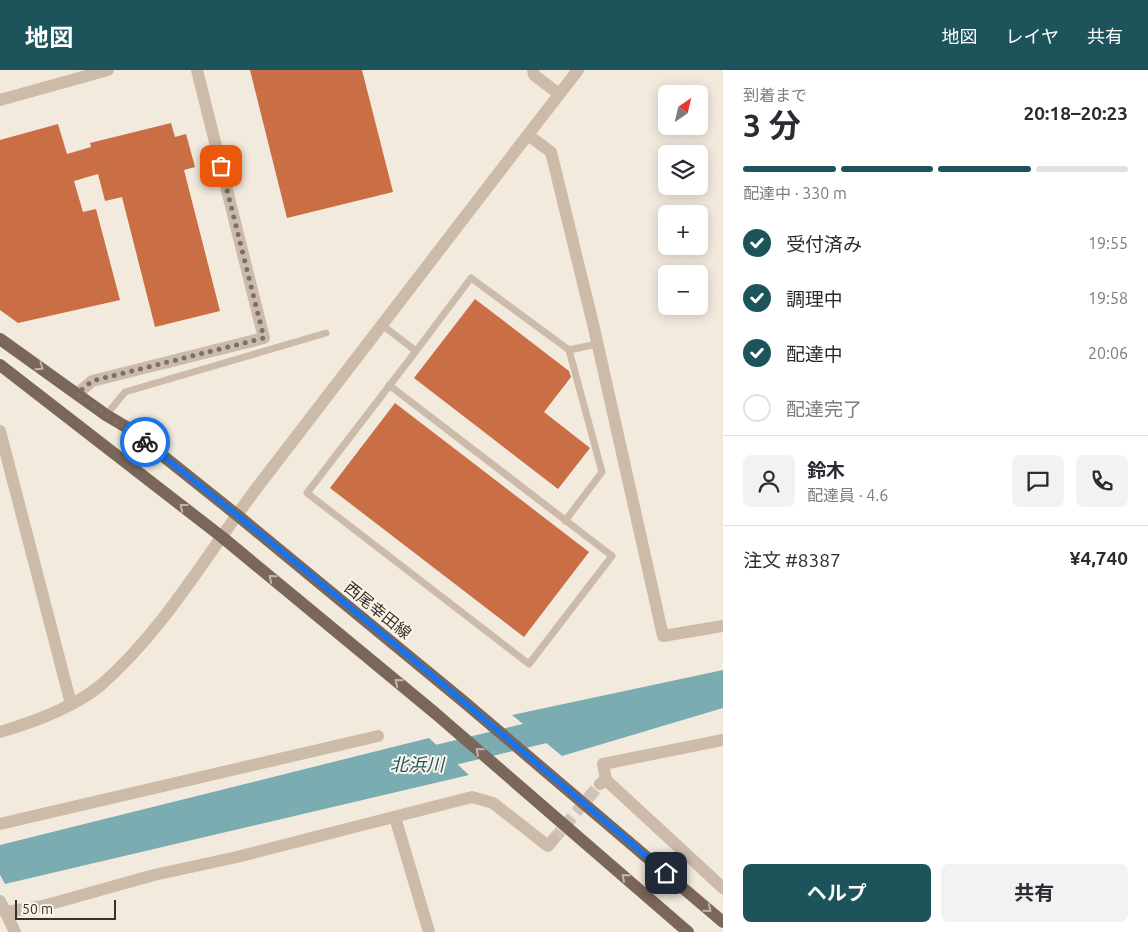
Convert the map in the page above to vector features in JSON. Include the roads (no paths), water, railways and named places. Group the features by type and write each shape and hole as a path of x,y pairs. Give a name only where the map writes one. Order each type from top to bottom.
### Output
{"main road":[{"name":"西尾幸田線","path":"0,339 106,415 128,428 237,514 464,701 723,922"},
{"path":"0,365 222,537 435,713 688,932"}],"street":[{"path":"0,100 108,70"},
{"path":"77,394 92,381 264,338 197,70"},
{"path":"533,70 534,75 559,94"},
{"path":"0,732 47,717 71,704 98,687 130,658 158,624 237,514 578,70"},
{"path":"528,135 551,152 597,344 663,636 723,626"},
{"path":"0,431 71,704"},
{"path":"0,824 378,736"},
{"path":"723,740 603,764 603,782 723,888"},
{"path":"15,932 3,906 43,906 154,875 237,857 472,796 492,803 548,846 553,840"},
{"path":"395,817 428,932"}],"lane":[{"path":"389,386 565,521 612,556 529,664 307,493 471,278 569,350 602,472 565,521"},
{"path":"382,325 416,351"},
{"path":"106,415 125,392 326,333"},
{"path":"569,350 597,344"}],"water":[{"path":"723,670 723,708 562,756 512,715"},
{"name":"北浜川","path":"429,738 469,775 5,884 0,875 0,845"}],"waterway":[{"name":"北浜川","path":"416,762 566,726"}],"tunnel":[{"path":"553,840 600,784"}]}
